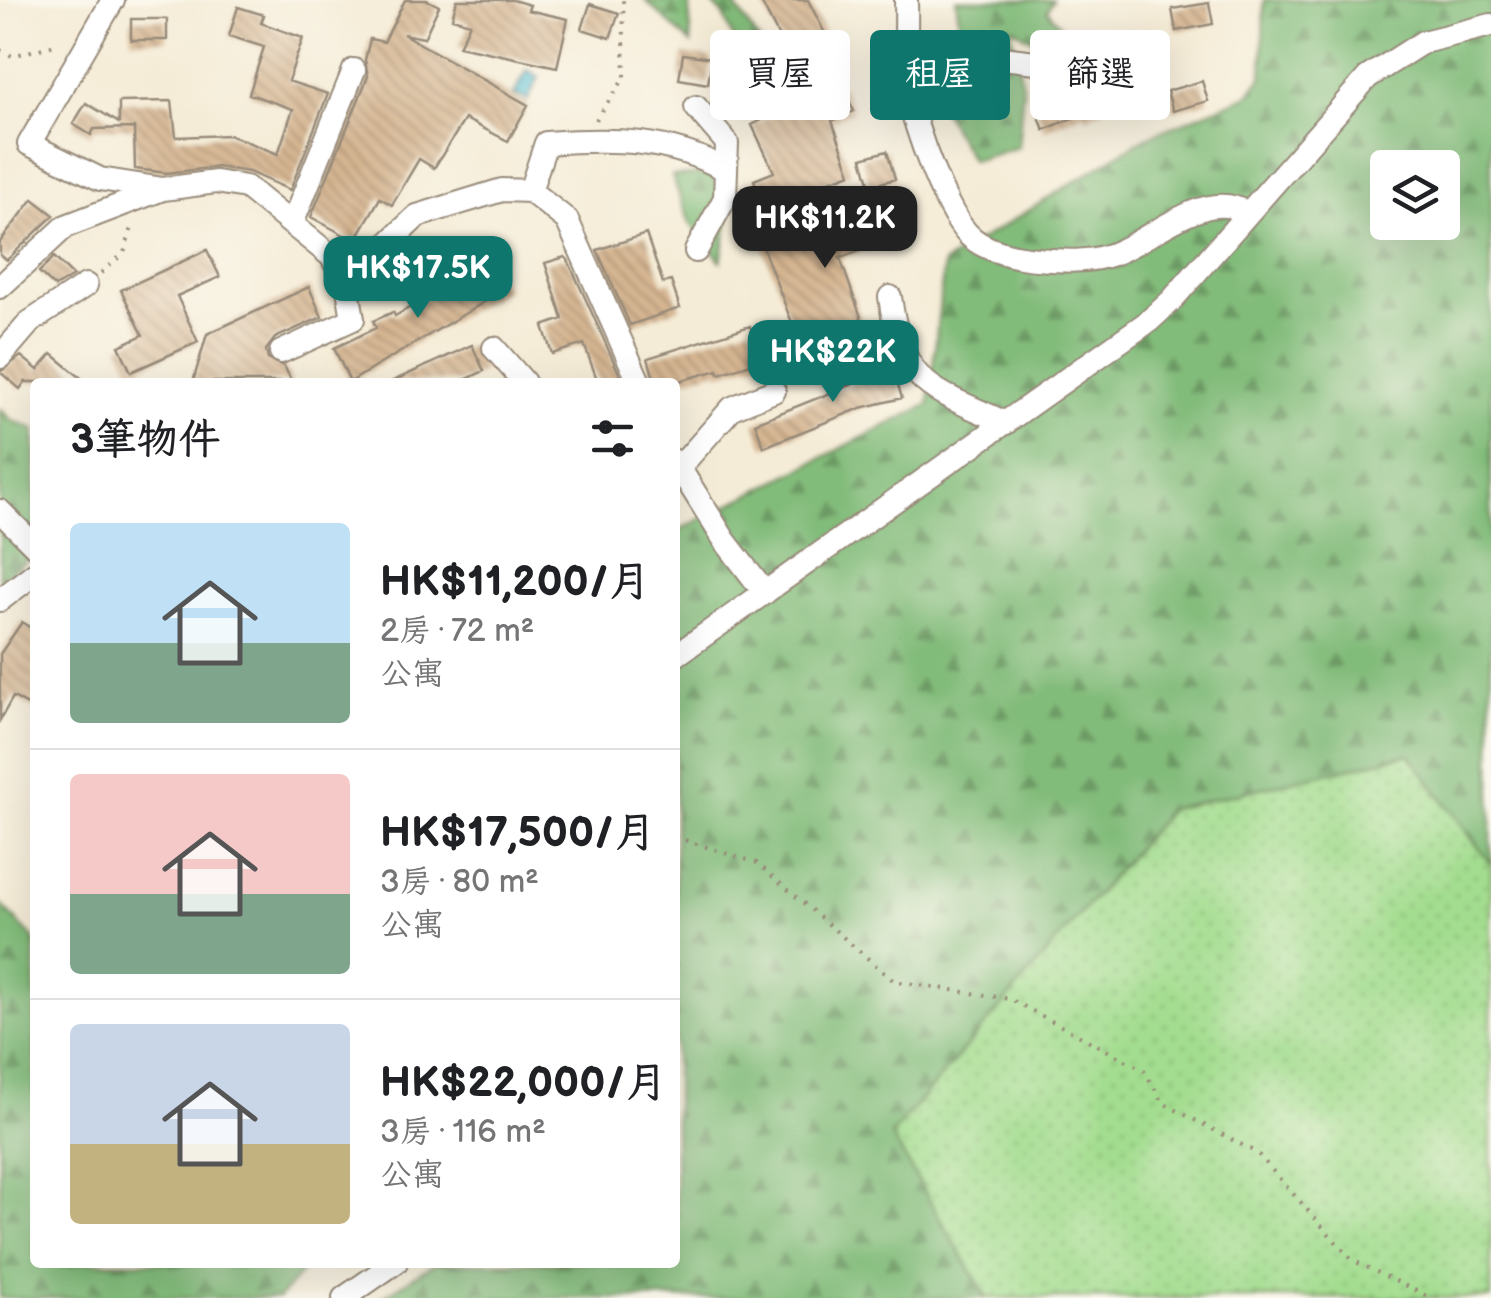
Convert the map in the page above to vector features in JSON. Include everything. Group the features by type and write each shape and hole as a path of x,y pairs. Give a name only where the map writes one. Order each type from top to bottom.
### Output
{"street":[{"path":"113,0 29,144 100,179 153,192"},
{"path":"906,0 907,30"},
{"path":"680,652 1159,312 1353,90 1388,62 1437,37 1491,25"},
{"path":"292,224 354,70"},
{"path":"696,107 727,143 725,198 696,250"},
{"path":"916,120 951,208 969,236 983,245 1026,258 1091,260 1144,241 1208,207 1234,206 1246,212"},
{"path":"530,191 546,143 582,140 677,146 726,170"},
{"path":"0,286 66,226 153,192 216,182 246,186 332,256 347,283 353,319 281,352"},
{"path":"347,283 417,216 502,190 530,191 567,220 638,378"},
{"path":"0,357 30,322 86,286"},
{"path":"890,296 896,338 920,381 1006,424"},
{"path":"494,348 520,378"},
{"path":"680,461 732,408 774,391"},
{"path":"680,469 724,541 765,593"},
{"path":"0,511 30,541"},
{"path":"0,600 30,578"},
{"path":"344,1298 387,1268"}],"path":[{"path":"582,140 625,76 622,0"},
{"path":"0,50 12,56 93,36"},
{"path":"86,286 124,253 153,192"},
{"path":"680,840 757,864 894,982 1010,999 1144,1070 1163,1103 1257,1153 1352,1260 1431,1298"}],"green space":[{"path":"645,0 689,0 691,44"},
{"path":"708,0 731,0 752,30 730,30 723,14"},
{"path":"956,0 1053,0 1047,10 1064,30 1030,30 1030,38 1010,26 1023,87 1018,147 972,161 948,120 1010,120 1010,30 960,30"},
{"path":"1264,0 1491,0 1491,864 1409,754 1170,809 891,1135 987,1298 381,1298 427,1268 680,1268 680,529 929,404 944,263 1146,137 1249,95 1262,77"},
{"path":"712,174 729,219 721,261 690,223 672,176"},
{"path":"0,409 11,420 30,427 30,558 0,579"},
{"path":"1409,753 1491,864 1491,1298 987,1298 890,1136 1170,809"},
{"path":"0,903 30,935 30,1268 305,1268 279,1298 0,1298"}],"water":[{"path":"527,70 539,77 528,100 514,95"}],"building":[{"path":"405,0 427,0 439,6 424,38 403,34 528,105 508,141 465,119 434,168 419,159 392,205 380,198 355,241 311,217 368,76 365,60 370,39 384,42"},
{"path":"457,0 513,0 530,5 528,10 568,19 557,67 459,46 470,23 452,18"},
{"path":"760,0 808,0 823,30 775,30"},
{"path":"1209,3 1213,24 1176,31 1172,9"},
{"path":"590,4 619,13 610,38 582,29"},
{"path":"238,7 264,15 261,23 303,38 288,81 328,94 290,190 249,172 218,167 167,173 135,169 134,128 94,129 91,135 73,124 86,103 119,123 119,102 172,101 176,137 230,135 278,154 293,109 249,94 264,47 229,36"},
{"path":"131,19 167,19 167,40 131,40"},
{"path":"683,54 710,58 708,84 679,79"},
{"path":"1202,81 1208,101 1173,111 1170,90"},
{"path":"762,120 834,120 851,173 764,206 754,180 774,172 752,125"},
{"path":"1040,120 1068,120 1044,130"},
{"path":"887,151 895,179 870,186 862,158"},
{"path":"33,199 54,215 7,260 0,255 0,242"},
{"path":"886,204 895,238 840,258 862,320 799,341 763,248"},
{"path":"646,234 663,283 671,281 680,308 630,325 597,250"},
{"path":"207,250 220,277 177,296 198,342 131,372 119,346 143,335 121,290"},
{"path":"54,257 73,276 55,287 39,272"},
{"path":"565,257 568,260 621,378 597,378 584,344 552,354 543,326 563,319 545,263"},
{"path":"490,261 506,289 357,378 348,378 334,348 376,328 373,321 393,312 395,316"},
{"path":"309,287 322,317 275,338 266,350 268,359 284,366 290,378 194,378 207,334"},
{"path":"750,326 761,361 680,381 654,378 648,358"},
{"path":"472,345 484,371 469,378 400,378"},
{"path":"52,354 81,378 30,378 20,389 0,372 21,356 38,370"},
{"path":"891,363 902,398 861,408 764,447 755,423 853,384 850,376"},
{"path":"22,622 30,628 30,706 13,697 0,720 0,654"}]}
